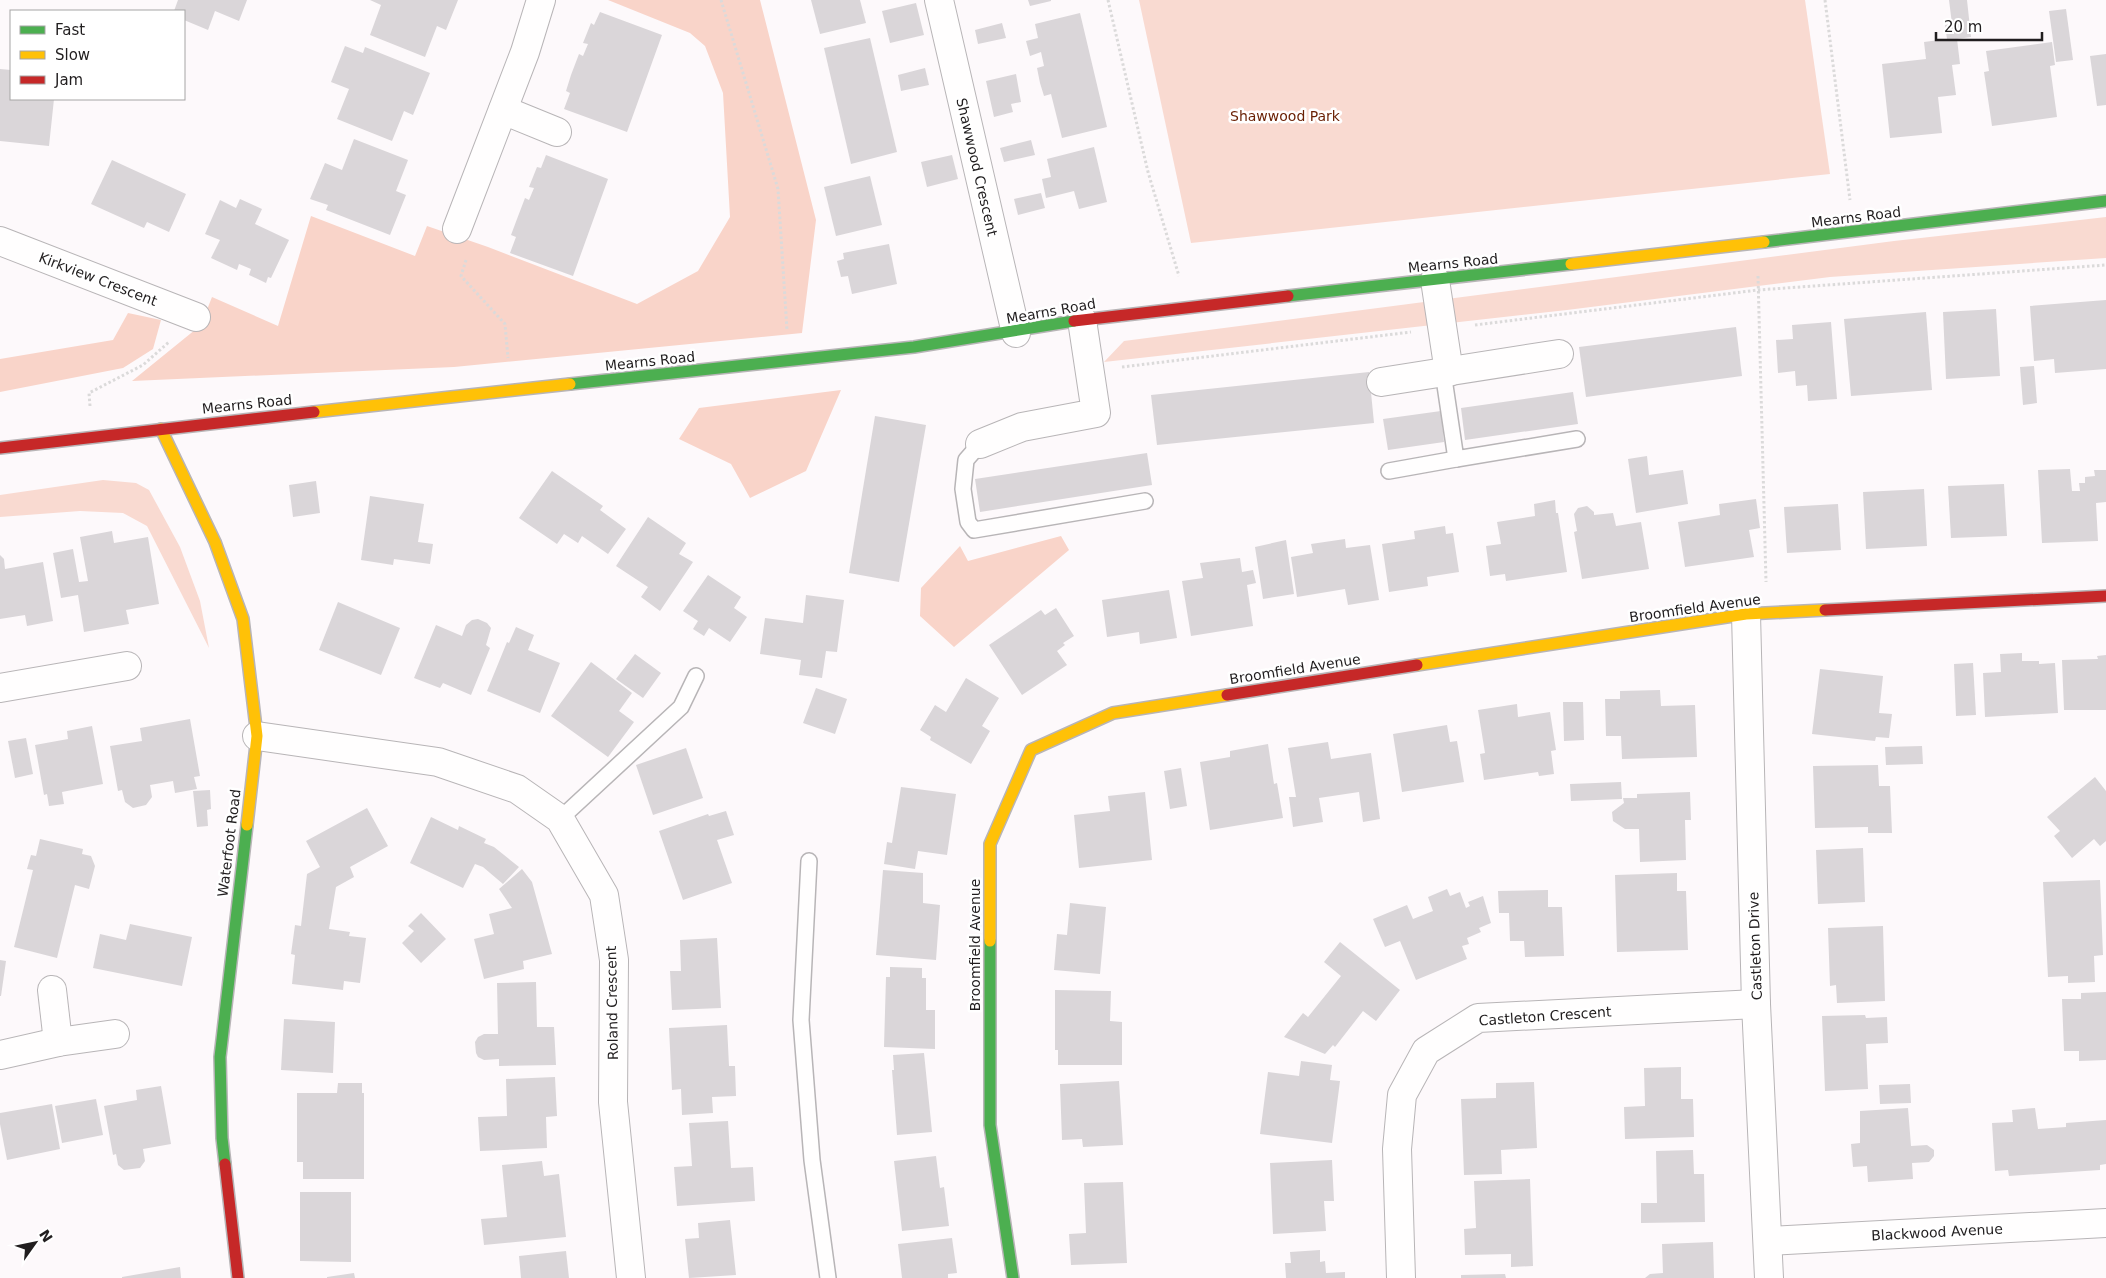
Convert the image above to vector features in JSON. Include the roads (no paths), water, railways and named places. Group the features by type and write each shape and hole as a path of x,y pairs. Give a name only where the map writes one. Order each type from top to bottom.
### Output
{"street":[{"path":"458,229 525,52 541,0"},
{"name":"Shawwood Crescent","path":"939,0 1016,333"},
{"path":"503,110 557,132"},
{"name":"Mearns Road","path":"0,448 510,390 789,361 1016,333 1082,320 1854,232 2106,201"},
{"name":"Kirkview Crescent","path":"0,240 196,317"},
{"path":"1435,280 1446,372"},
{"path":"980,444 1022,427 1096,413 1082,320"},
{"path":"1381,382 1559,354"},
{"name":"Waterfoot Road","path":"161,429 215,542 243,619 257,736 220,1057 222,1138 238,1278"},
{"name":"Broomfield Avenue","path":"1013,1278 990,1126 990,844 1031,750 1113,713 1756,613 2106,596"},
{"name":"Castleton Drive","path":"1756,613 1756,1004 1769,1278"},
{"path":"0,688 127,666"},
{"name":"Roland Crescent","path":"257,736 438,762 517,788 560,819 604,895 614,960 613,1102 631,1278"},
{"path":"52,990 58,1042"},
{"name":"Castleton Crescent","path":"1401,1278 1397,1149 1402,1095 1426,1051 1478,1018 1756,1004"},
{"path":"0,1055 58,1042 115,1034"},
{"name":"Blackwood Avenue","path":"1768,1241 2106,1223"}],"lane":[{"path":"1446,372 1456,459"},
{"path":"1389,471 1577,439"},
{"path":"980,444 966,460 964,489 968,522 974,530 1145,501"},
{"path":"560,819 681,707 696,676"},
{"path":"809,861 800,1020 812,1160 828,1278"}],"park label":[{"name":"Shawwood Park","path":"1285,116"}]}
